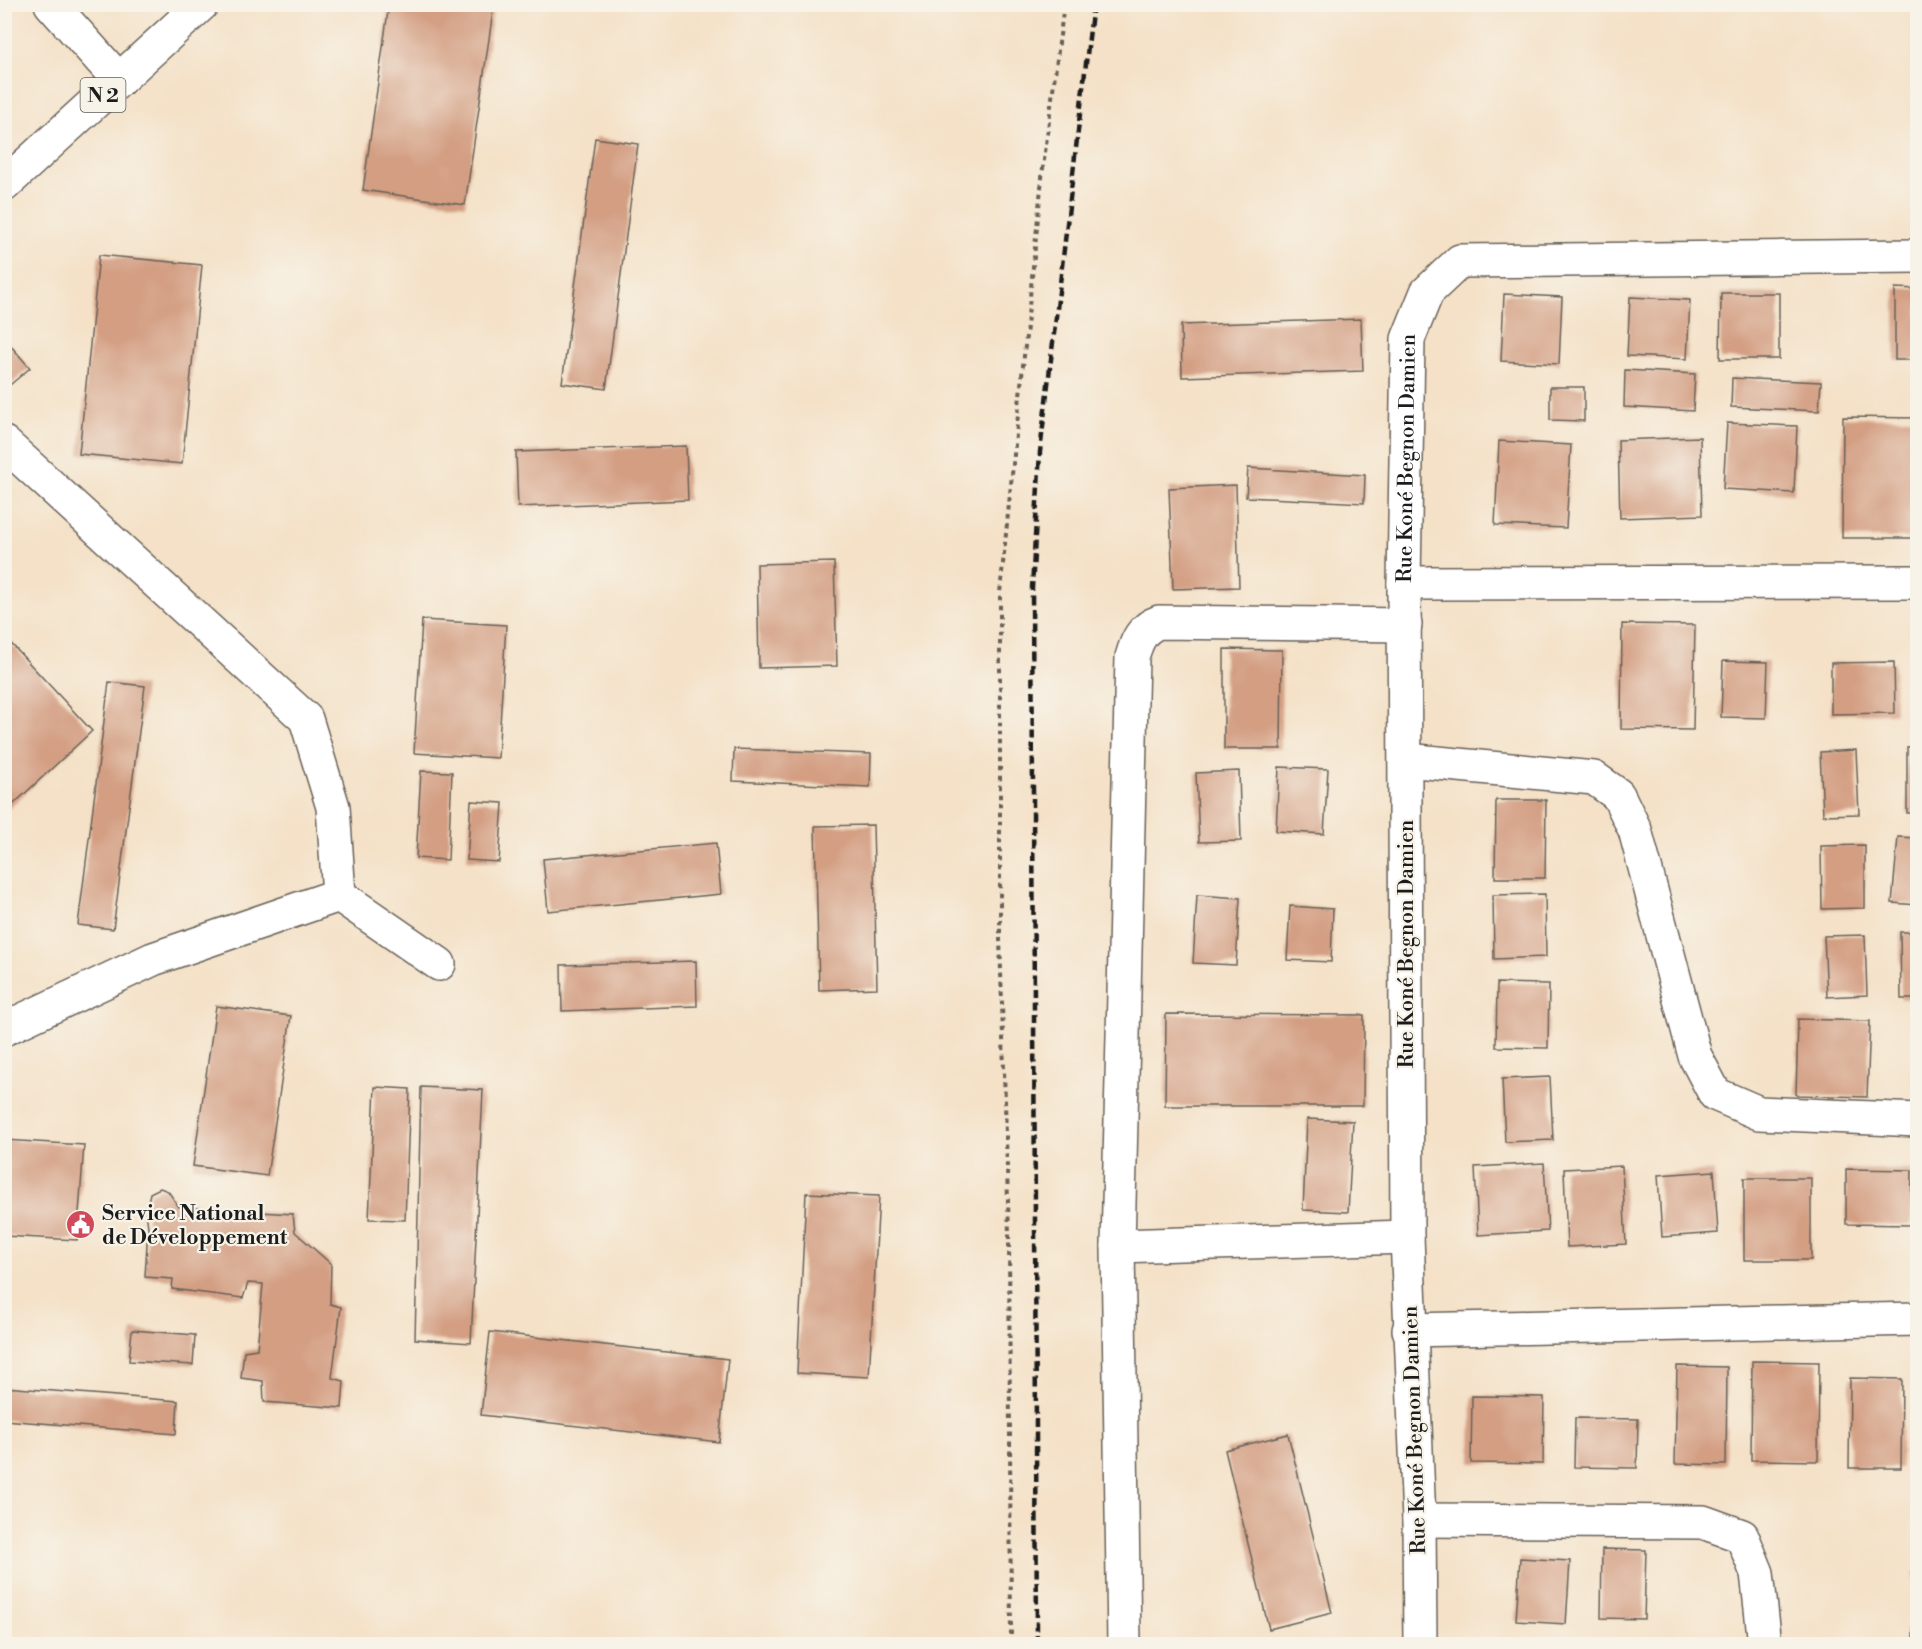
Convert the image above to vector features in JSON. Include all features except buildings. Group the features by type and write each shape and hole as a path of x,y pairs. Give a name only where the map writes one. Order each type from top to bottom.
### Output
{"street":[{"path":"51,4 119,80"},
{"name":"N 2","path":"4,185 202,4"},
{"name":"Rue Koné Begnon Damien","path":"1420,1644 1419,1520 1409,1330 1407,1237 1404,583 1408,339 1428,292 1460,261 1917,256"},
{"path":"4,443 306,719 333,807 339,895"},
{"path":"1404,583 1917,582"},
{"path":"1124,1644 1118,1246 1132,657 1136,643 1149,625 1159,621 1405,625"},
{"path":"1406,760 1594,778 1618,795 1635,830 1695,1056 1715,1094 1759,1113 1917,1120"},
{"path":"339,895 439,964"},
{"path":"4,1029 153,959 339,895"},
{"path":"1118,1246 1407,1237"},
{"path":"1409,1330 1917,1319"},
{"path":"1419,1520 1703,1522 1742,1536 1757,1573 1766,1644"}],"path":[{"path":"1011,1644 1009,1234 1000,939 1000,593 1043,168 1064,4"}],"railway":[{"path":"1037,1644 1032,588 1040,452 1093,4"}],"place":[{"name":"Service National de Développement","path":"81,1225"}]}
